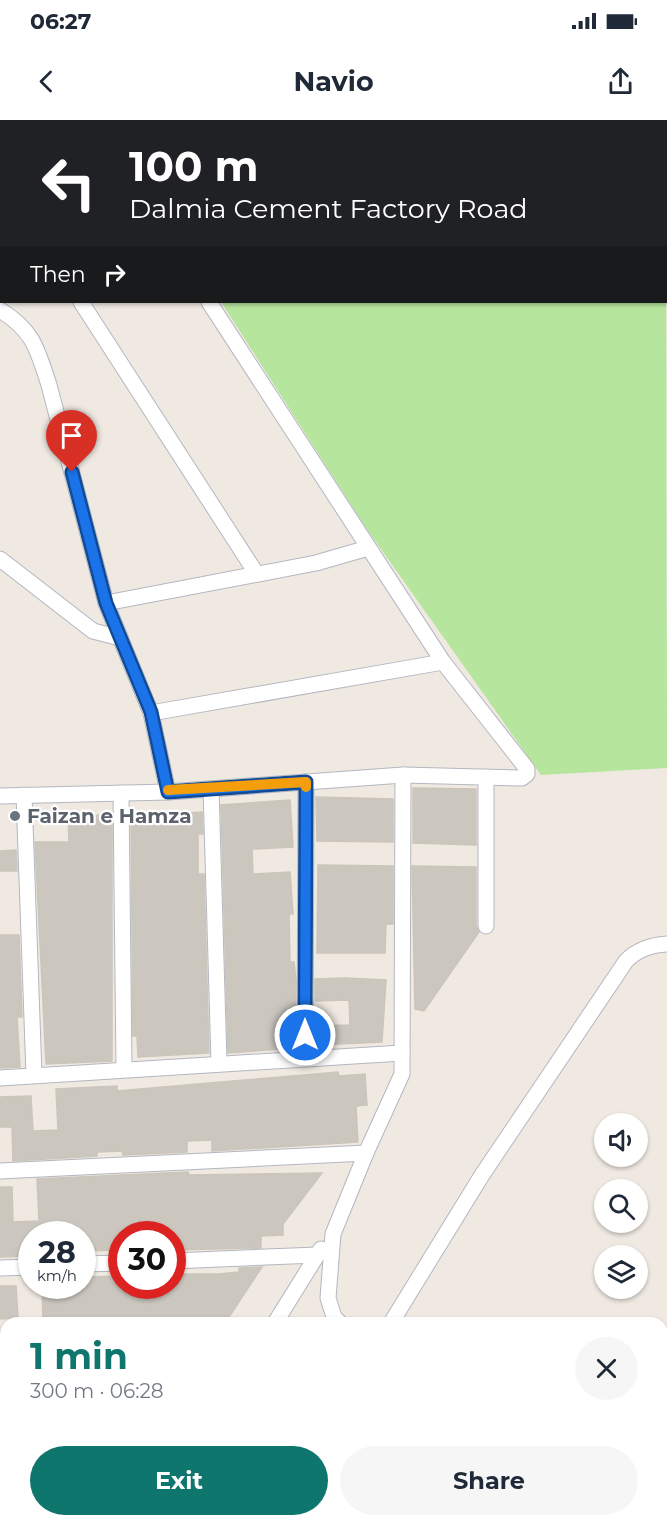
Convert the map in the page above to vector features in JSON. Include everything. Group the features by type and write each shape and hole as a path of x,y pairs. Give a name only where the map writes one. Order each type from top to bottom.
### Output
{"street":[{"path":"82,303 256,573"},
{"path":"0,796 168,792 403,775 522,778 527,774 527,769 443,662 210,303"},
{"path":"0,310 21,323 38,350 106,603 151,712 168,792"},
{"path":"106,603 316,563 368,548"},
{"path":"0,559 93,631 120,638"},
{"path":"151,712 443,662"},
{"path":"279,1317 317,1255 333,1234 402,1074 403,775"},
{"path":"486,777 486,926"},
{"path":"305,1058 306,782"},
{"path":"212,789 219,1062"},
{"path":"121,793 124,1069"},
{"path":"24,795 34,1075"},
{"path":"395,1317 482,1175 626,961 633,954 650,946 667,944"},
{"path":"0,1078 219,1062 402,1053"},
{"path":"0,1171 366,1153"},
{"path":"333,1234 328,1298 334,1317"},
{"path":"186,1260 317,1255"},
{"path":"0,1268 18,1267"}],"green space":[{"path":"222,303 666,303 667,768 541,775 366,528"}],"building":[{"path":"413,788 476,789 476,845 413,843"},
{"path":"316,797 393,799 393,842 317,841"},
{"path":"290,800 293,847 252,849 253,874 290,872 293,914 289,914 290,962 294,962 296,980 295,1048 228,1053 221,805"},
{"path":"202,812 203,834 198,834 198,874 204,874 209,1053 138,1057 137,1036 133,1036 131,817"},
{"path":"107,815 112,817 112,1061 46,1064 35,842 69,842 68,816"},
{"path":"16,850 17,871 0,871 0,851"},
{"path":"318,865 393,866 393,924 386,924 385,953 317,953"},
{"path":"412,866 476,867 476,926 479,932 424,1011 415,1009"},
{"path":"0,935 19,935 22,1017 17,1017 20,1067 0,1068"},
{"path":"315,979 386,980 382,1042 315,1045 315,1026 350,1025 349,1000 315,1001"},
{"path":"338,1072 339,1076 365,1074 367,1105 356,1106 358,1142 212,1151 212,1140 187,1141 187,1152 123,1155 122,1151 97,1152 97,1156 13,1161 12,1127 0,1127 0,1097 31,1096 33,1131 58,1130 56,1089 117,1086 117,1091"},
{"path":"188,1172 189,1175 322,1173 283,1224 283,1235 261,1236 261,1248 186,1250 186,1221 108,1221 108,1250 96,1251 96,1221 39,1221 37,1179"},
{"path":"0,1187 12,1187 13,1222 18,1222 18,1256 0,1257"},
{"path":"262,1267 229,1317 43,1317 42,1299 96,1299 96,1277 108,1276 108,1299 186,1299 186,1274 239,1272 239,1268"},
{"path":"0,1286 16,1286 18,1317 0,1317"}],"slow traffic":[{"path":"168,790 168,792 306,782 306,787"}],"place":[{"name":"Faizan e Hamza","path":"15,816"}],"route":[{"path":"72,472 106,603 151,712 168,792 306,782 305,1035"}]}
